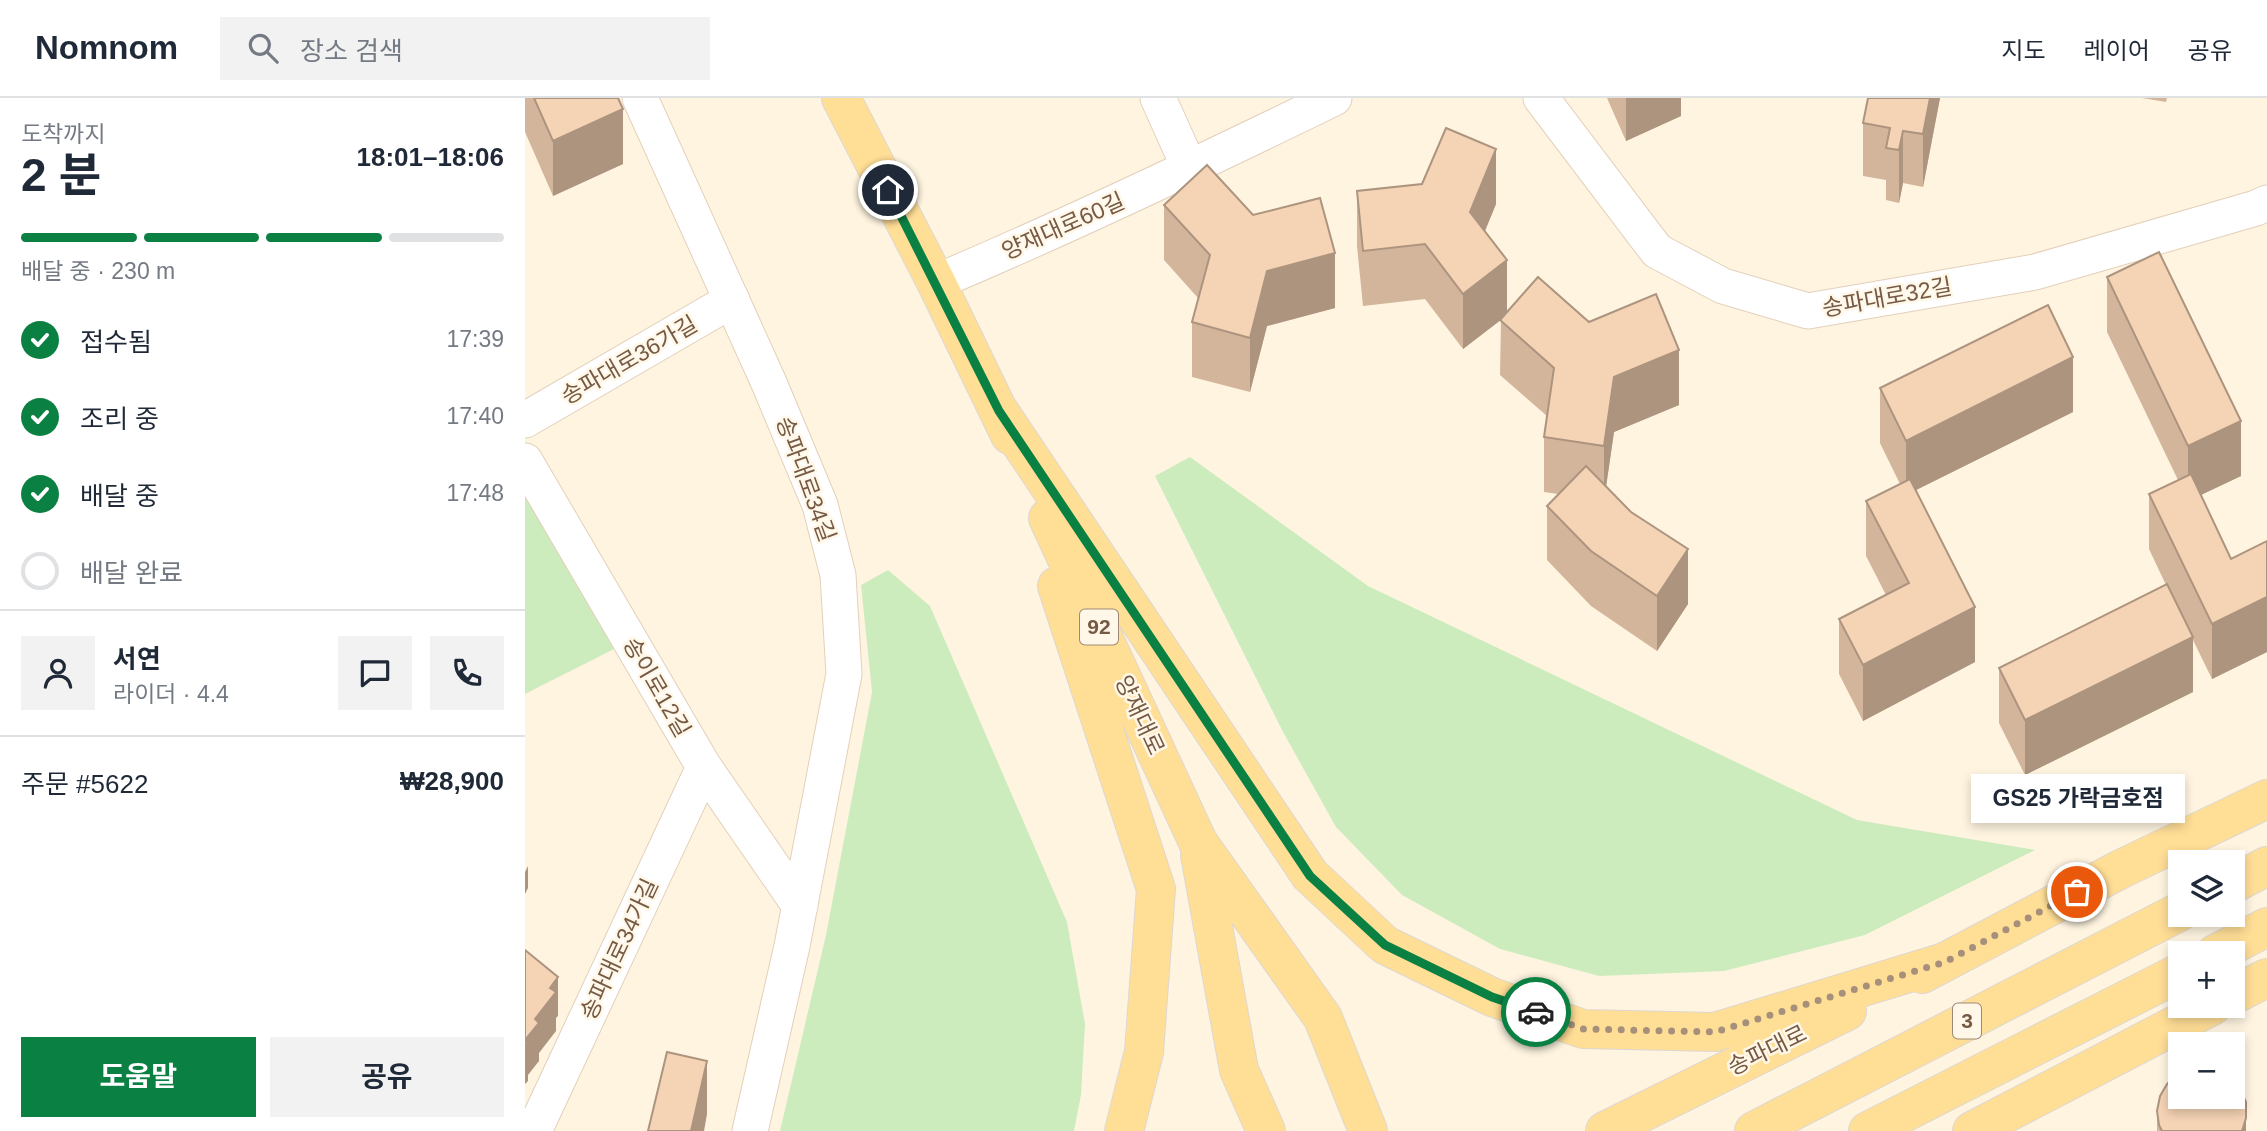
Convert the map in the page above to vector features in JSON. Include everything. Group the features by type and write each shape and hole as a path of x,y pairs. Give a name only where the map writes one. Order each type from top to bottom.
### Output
{"main road":[{"name":"양재대로","path":"841,98 999,411 1198,842 1323,1018 1368,1131"},
{"path":"999,411 1310,876 1385,945 1492,997 1583,1029 1715,1032 1945,962"},
{"path":"999,411 1156,889 1144,1052 1124,1131"},
{"name":"송파대로","path":"1605,1131 1945,962 2121,869 2267,799"},
{"name":"양재대로","path":"1198,842 1239,1070 1266,1131"},
{"path":"2245,878 2267,866"},
{"name":"3","path":"1754,1131 2168,918"},
{"path":"2240,941 2267,927"},
{"path":"2245,989 2267,978"},
{"name":"3","path":"1868,1131 2168,979"},
{"path":"1972,1131 2189,1018"},
{"path":"1992,1131 2027,1102"}],"street":[{"name":"송파대로34길","path":"640,98 769,383 820,505 838,575 844,674 800,906 750,1131"},
{"path":"1158,98 1190,169"},
{"name":"양재대로60길","path":"936,282 1190,169 1334,98"},
{"name":"송파대로32길","path":"1541,98 1657,250 1723,286 1808,311 2035,272 2267,203"},
{"name":"송파대로36가길","path":"525,420 732,300"},
{"name":"송이로12길","path":"525,461 704,767 800,906"},
{"name":"송파대로34가길","path":"534,1131 704,767"}],"green space":[{"path":"1190,457 1368,586 1857,820 2035,850 1865,935 1724,971 1599,976 1500,949 1402,895 1336,827 1283,732 1155,476"},
{"path":"525,482 622,645 525,694"},
{"path":"888,570 930,606 1067,922 1085,1024 1081,1095 1074,1131 780,1131 826,935 872,692 861,585"}],"building":[{"path":"534,98 618,98 623,109 553,141"},
{"path":"1868,98 1930,98 1923,134 1903,131 1899,150 1886,148 1890,128 1863,123"},
{"path":"1446,128 1496,149 1470,212 1507,260 1463,294 1425,244 1363,251 1357,191 1422,184"},
{"path":"1207,165 1253,215 1320,198 1335,253 1267,271 1250,338 1192,322 1210,255 1164,205"},
{"path":"2159,252 2241,421 2188,446 2107,277"},
{"path":"1538,277 1589,322 1656,294 1679,350 1614,377 1604,446 1544,437 1554,368 1500,320"},
{"path":"2048,305 2073,357 1906,441 1880,388"},
{"path":"1586,466 1631,512 1688,549 1657,596 1591,551 1547,506"},
{"path":"2191,474 2231,559 2267,541 2267,597 2212,624 2149,494"},
{"path":"1910,479 1975,607 1863,665 1839,619 1909,583 1866,501"},
{"path":"2167,584 2193,637 2025,720 1999,668"},
{"path":"525,950 558,977 550,988 556,992 535,1019 539,1023 525,1040"},
{"path":"667,1052 707,1061 691,1131 648,1131"},
{"path":"2167,1084 2168,1109 2245,1109 2245,1100 2246,1118 2242,1131 2162,1131 2157,1111 2160,1096"}],"way so far":[{"path":"1536,1012 1583,1029 1715,1032 1945,962 2077,892"}],"place":[{"name":"GS25 가락금호점","path":"2077,892"}],"route":[{"path":"888,190 999,411 1310,876 1385,945 1492,997 1536,1012"}]}
